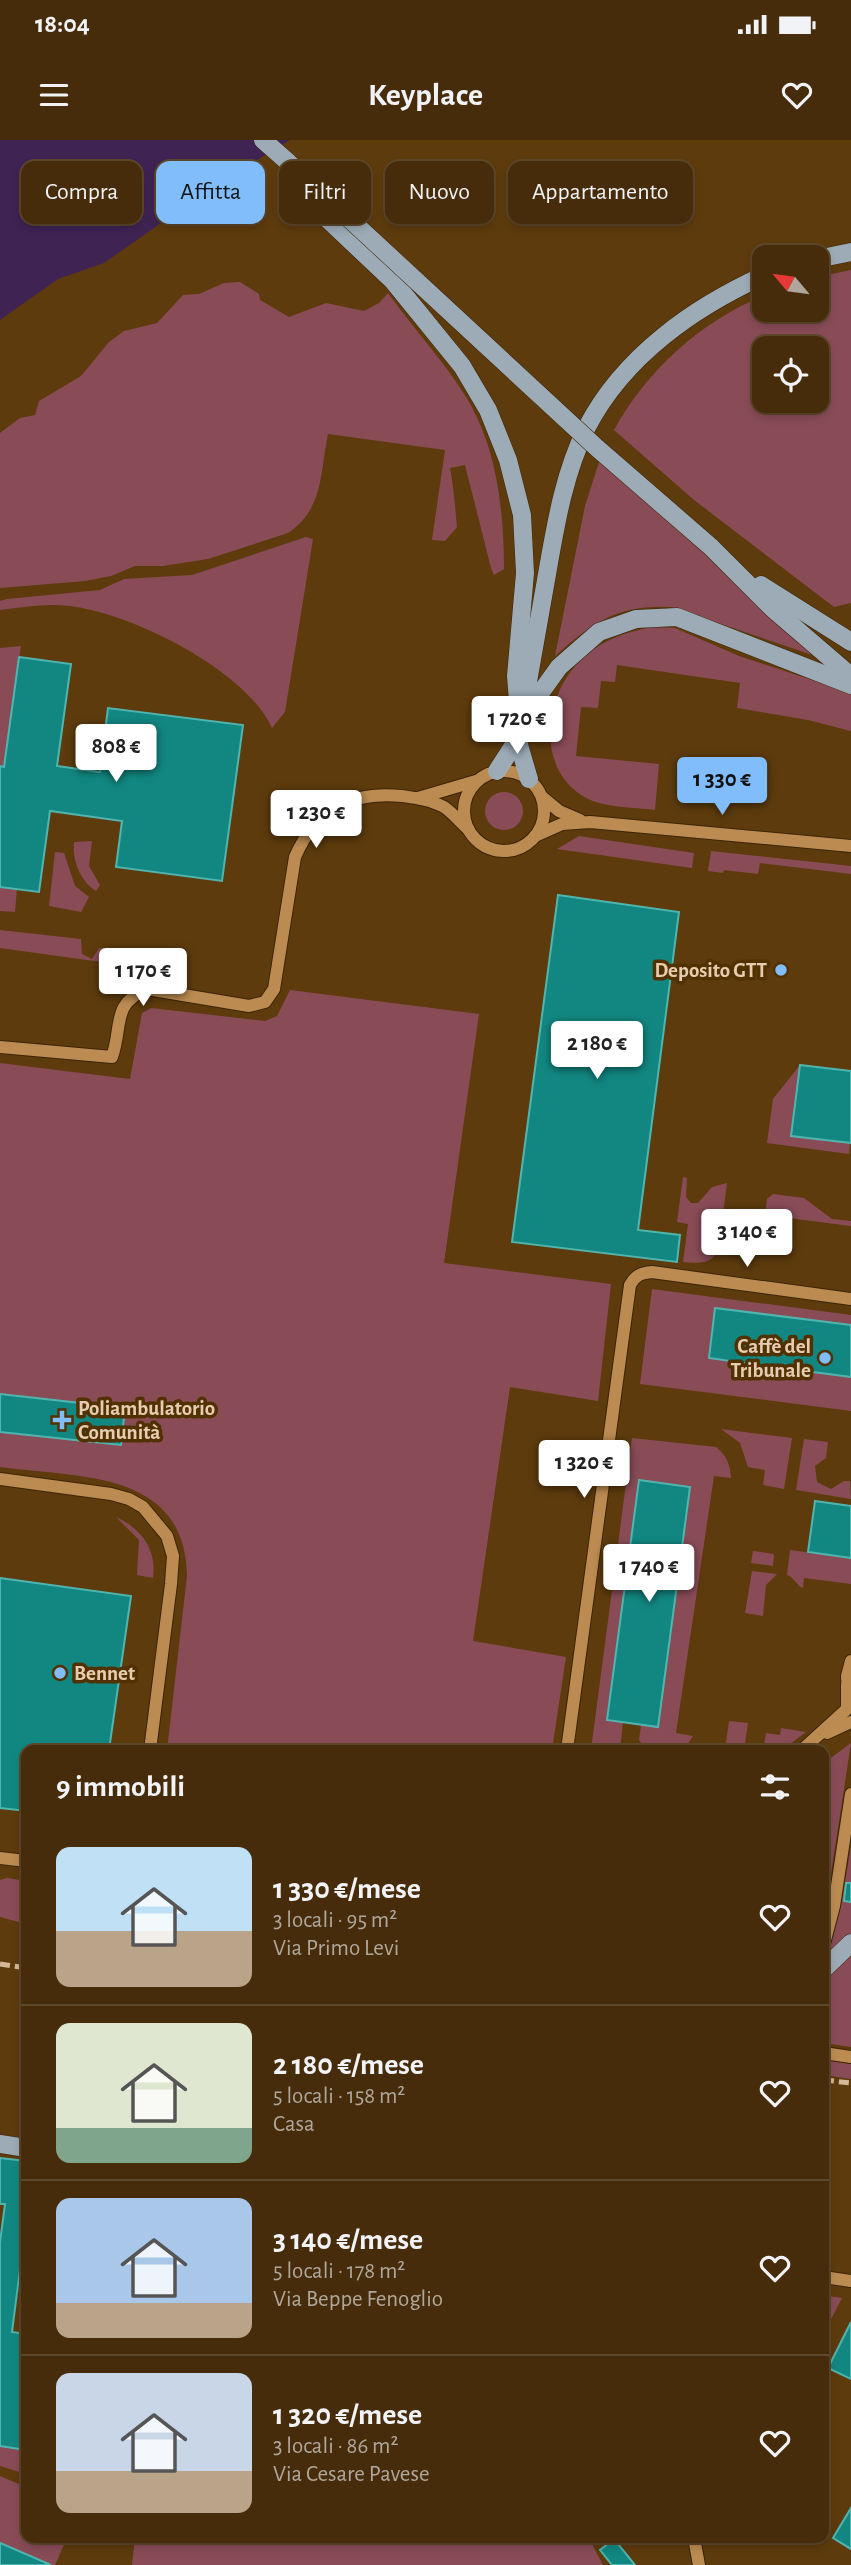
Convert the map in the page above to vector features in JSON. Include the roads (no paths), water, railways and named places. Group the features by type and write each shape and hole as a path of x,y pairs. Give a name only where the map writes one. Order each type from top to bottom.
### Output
{"main road":[{"path":"263,140 287,161"},
{"path":"333,224 393,281 462,366 488,410 508,460 522,515 525,573 516,676 520,727"},
{"path":"355,224 607,457 711,547 787,604 851,642"},
{"path":"830,256 848,253"},
{"path":"529,779 519,745 520,727 557,516 570,469 588,426 636,362 676,324 722,294 752,281"},
{"path":"711,547 773,609 851,676"},
{"path":"497,771 515,743 520,727 542,688 579,647 599,632 636,619 677,617 851,685"},
{"path":"823,626 851,624"},
{"path":"829,1964 851,1943"},
{"path":"0,2144 21,2147"}],"street":[{"path":"418,798 477,781 497,771 508,771 529,779 541,797 559,811 590,822"},
{"path":"468,829 464,809 470,789 477,781"},
{"path":"0,1047 112,1057 120,1010 132,995 147,989 249,1006 265,1002 274,989 295,857 303,838 330,810 361,796 418,798 444,807 486,847 499,850 513,850 562,824 590,822 851,846"},
{"path":"535,836 544,817 541,797"},
{"path":"568,1745 630,1285 641,1273 851,1299"},
{"path":"0,1479 111,1494 129,1499 143,1507 167,1536 173,1556 171,1584 151,1745"},
{"path":"808,1745 847,1709 851,1661"},
{"path":"820,1736 851,1722"},
{"path":"829,1925 851,1794"},
{"path":"0,1858 21,1860"},
{"path":"829,2054 851,2057"},
{"path":"829,2278 851,2281"},
{"path":"695,2543 699,2565"}],"railway":[{"path":"0,1964 21,1967"},
{"path":"829,2081 851,2083"}],"place":[{"name":"Deposito GTT","path":"781,970"},
{"name":"Caffè del Tribunale","path":"825,1358"},
{"name":"Poliambulatorio Comunità","path":"62,1420"},
{"name":"Bennet","path":"60,1673"}]}
